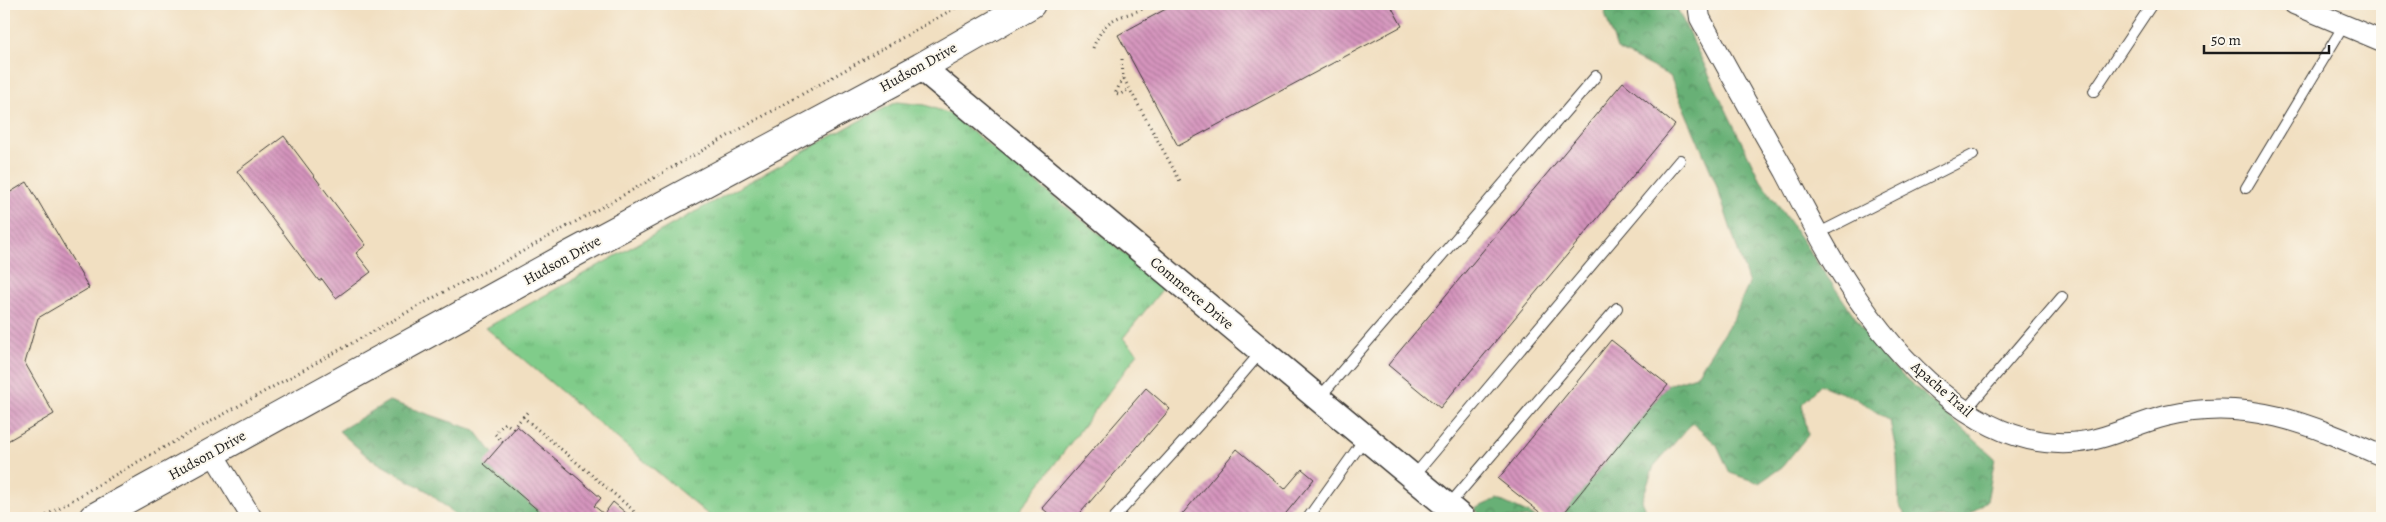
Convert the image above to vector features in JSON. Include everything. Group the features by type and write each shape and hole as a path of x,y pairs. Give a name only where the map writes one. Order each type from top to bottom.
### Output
{"main road":[{"name":"Hudson Drive","path":"93,518 829,115 921,67 1031,4"}],"street":[{"name":"Apache Trail","path":"1698,4 1702,23 1847,283 1893,344 1965,412 2016,437 2034,441 2070,443 2101,438 2149,420 2178,413 2210,409 2251,411 2269,413 2311,425 2382,456"},
{"path":"2294,4 2382,41"},
{"name":"Commerce Drive","path":"921,67 1455,512"},
{"path":"212,452 252,518"}],"lane":[{"path":"2094,91 2152,4"},
{"path":"2246,188 2344,25"},
{"path":"1319,398 1596,76"},
{"path":"1819,233 1974,155"},
{"path":"1413,477 1680,160"},
{"path":"1965,412 2062,297"},
{"path":"1455,512 1617,308"},
{"path":"1114,518 1204,419 1262,351"},
{"path":"1308,518 1365,437"}],"path":[{"path":"42,518 125,469 451,288 500,264 627,194 962,4"},
{"path":"1093,48 1098,36 1108,24 1121,15 1152,4"},
{"path":"1122,59 1123,77 1180,181"},
{"path":"1123,77 1115,94 1119,95 1129,89"},
{"path":"503,442 495,434 505,422 513,428 529,410"},
{"path":"523,417 633,510 636,518"}],"green space":[{"path":"1608,4 1675,4 1759,178 1884,359 1995,458 1987,501 1964,518 1907,518 1899,505 1897,456 1890,421 1855,398 1821,385 1802,404 1808,435 1782,467 1759,483 1730,473 1717,445 1692,423 1654,466 1642,500 1648,518 1560,518 1668,385 1696,376 1734,317 1749,284 1715,181 1670,76 1617,49 1605,14"},
{"path":"897,102 925,105 950,114 1165,286 1123,338 1138,353 1014,518 712,518 486,328 859,121"},
{"path":"389,401 475,430 536,509 547,518 459,518 427,491 368,457 339,431"},
{"path":"1497,499 1538,518 1485,518 1474,509"}],"building":[{"path":"1175,4 1390,4 1402,26 1178,146 1118,35"},
{"path":"1623,82 1675,125 1440,408 1388,365"},
{"path":"284,136 366,245 356,253 371,272 336,298 322,279 319,281 237,171"},
{"path":"27,182 89,288 38,318 25,363 54,414 4,443 4,196"},
{"path":"1611,340 1668,385 1560,518 1547,518 1498,479"},
{"path":"1146,388 1170,409 1076,518 1054,518 1042,508"},
{"path":"517,426 601,498 594,506 604,514 613,502 632,518 547,518 484,464"},
{"path":"1237,449 1285,489 1302,469 1314,479 1282,518 1179,518"}]}
